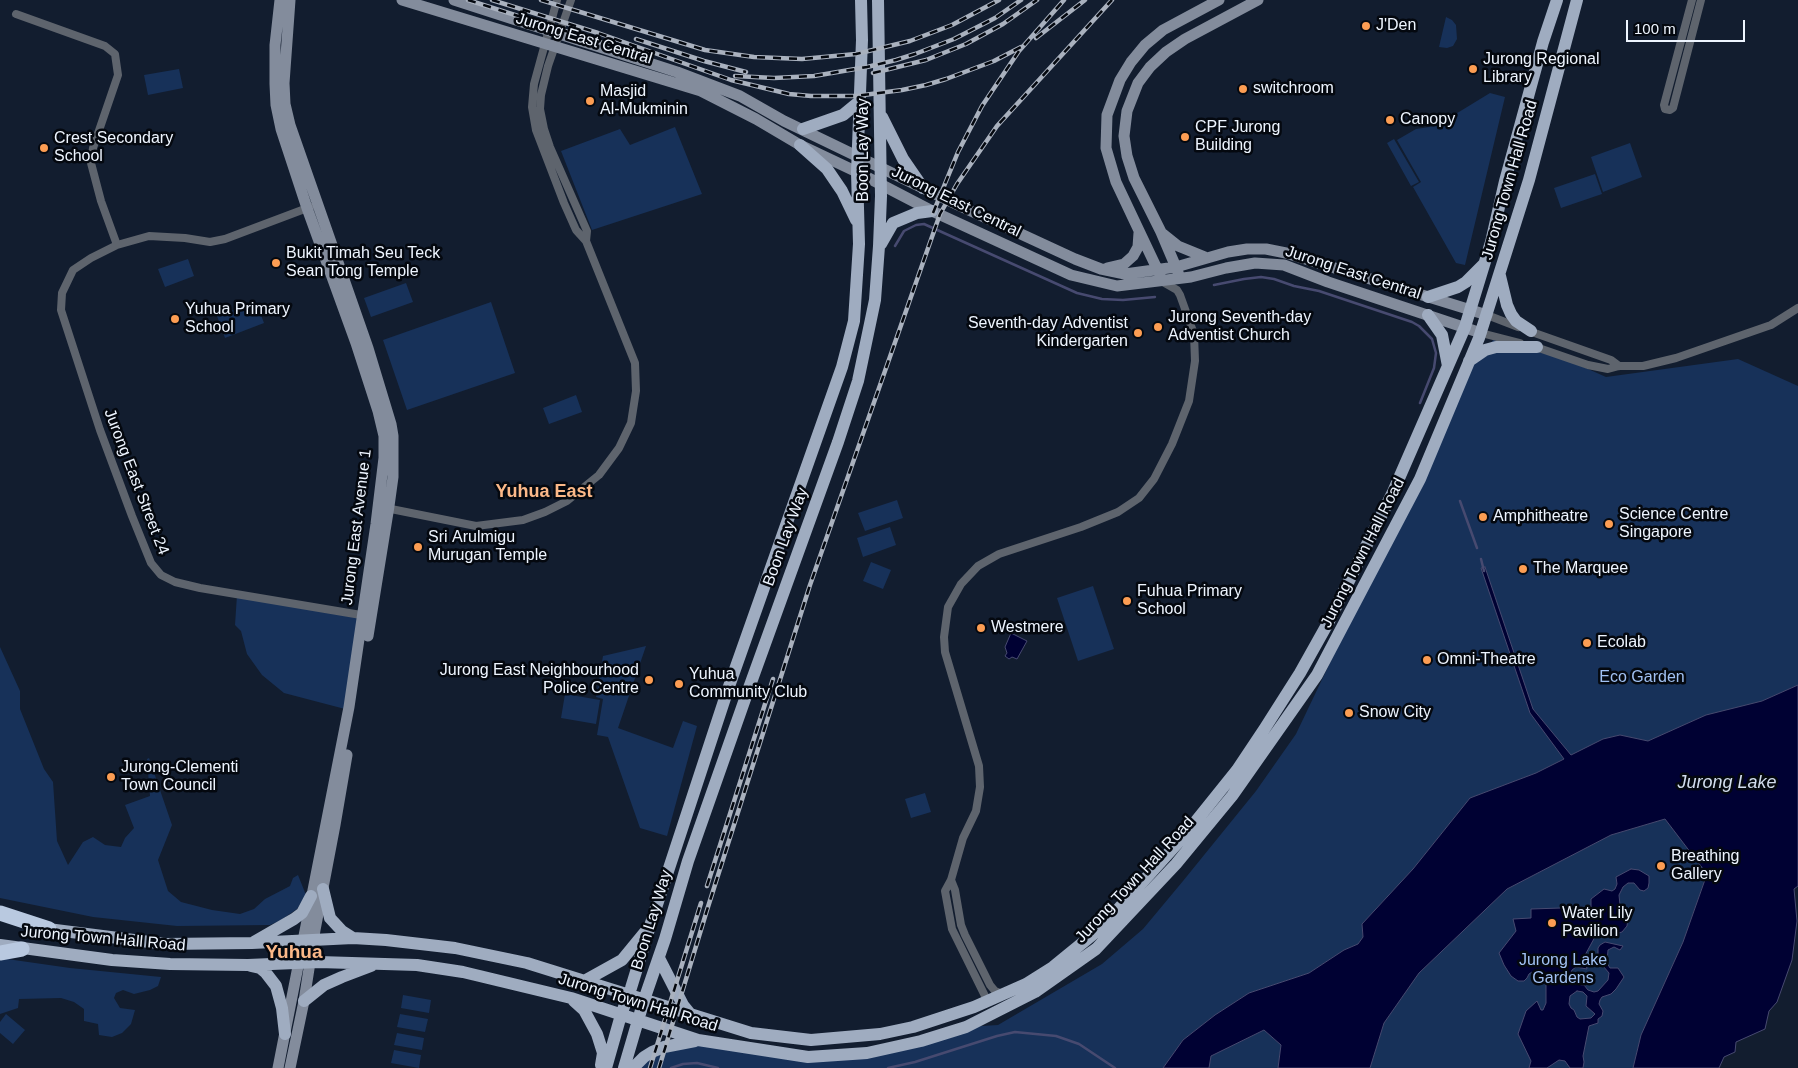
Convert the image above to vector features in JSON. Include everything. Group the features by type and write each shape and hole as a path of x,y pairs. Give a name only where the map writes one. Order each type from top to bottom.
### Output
{"highway":[{"path":"0,913 49,929"},
{"path":"0,953 22,949"}],"main road":[{"name":"Jurong East Avenue 1","path":"280,0 275,45 276,105 281,129 312,207"},
{"name":"Jurong East Avenue 1","path":"290,0 286,50 285,104 312,207 378,411 384,436 384,508 323,889 308,940"},
{"name":"Jurong East Central","path":"402,0 701,92 756,119 800,145 932,211 1071,275 1117,286 1163,282 1178,284 1226,268 1255,263 1284,266 1480,333"},
{"name":"Jurong East Central","path":"454,0 561,33 677,72 740,96 857,157 1075,259 1102,269 1126,274 1176,267 1205,257 1247,249 1266,249 1286,253 1487,315"},
{"name":"Boon Lay Way","path":"606,1068 621,1015 727,692 842,367 854,322 859,244 857,157 862,0"},
{"name":"Boon Lay Way","path":"624,1068 688,861 857,385 875,300 879,246 881,168 878,0"},
{"path":"1163,282 1116,182 1108,154 1107,115 1113,94 1127,68 1145,46 1163,30 1219,0"},
{"path":"1178,284 1176,267 1134,178 1126,156 1124,136 1128,106 1140,81 1166,52 1185,39 1258,0"},
{"name":"Jurong Town Hall Road","path":"0,945 139,962 248,964 378,963 418,965 454,971 571,998 698,1040 808,1057 867,1053 921,1041 966,1027 1035,992 1084,958 1100,944 1194,844 1232,796 1271,731 1355,572 1402,471 1465,327 1486,262 1543,42 1558,0"},
{"name":"Jurong Town Hall Road","path":"0,921 165,944 252,943 353,938 455,948 527,963 586,980 692,1016 750,1033 812,1040 880,1034 913,1027 952,1015 1026,984 1053,967 1102,927 1184,836 1317,675 1420,479 1469,362 1500,276 1529,180 1577,0"},
{"path":"1113,94 1128,106"},
{"path":"803,129 843,115 860,101"},
{"path":"1109,107 1128,106"},
{"path":"880,112 903,159 923,188"},
{"path":"800,145 827,169 842,191 858,224"},
{"path":"879,246 893,224 917,213 932,211"},
{"path":"1102,269 1124,264 1134,256 1138,247 1139,231"},
{"path":"1161,232 1178,246 1205,257"},
{"path":"1428,297 1458,287 1466,282 1486,262"},
{"path":"1500,276 1511,314 1516,321 1530,331"},
{"path":"1428,315 1442,335 1448,366"},
{"path":"1469,362 1485,350 1496,347 1537,347"},
{"name":"Jurong East Avenue 1","path":"278,1068 304,963 308,940 311,896 367,616"},
{"path":"323,889 330,918 342,932 353,938"},
{"path":"252,943 294,920 302,913 311,896"},
{"path":"1121,906 1126,910 1138,904"},
{"path":"586,980 622,960 650,926"},
{"path":"659,958 682,1005 692,1016"},
{"name":"Jurong East Avenue 1","path":"290,1068 304,1001 304,963"},
{"path":"304,1001 324,986 378,963"},
{"path":"248,964 260,968 276,986 282,1008 285,1034"},
{"path":"571,998 584,1010 597,1034 603,1053 601,1068"},
{"path":"987,1000 991,1005 1004,1008"},
{"path":"634,1068 644,1057 658,1050 698,1040"}],"street":[{"path":"384,508 476,526 523,520 566,502 599,475 619,448 630,423 636,391 635,363 586,240 587,231 550,147 541,119 541,94 550,46 549,30 557,0"},
{"path":"550,46 561,33 571,0"},
{"path":"1692,0 1664,105 1665,108 1670,110 1673,108 1701,0"},
{"path":"16,14 105,46 115,54 118,64 118,75 93,148 91,163 101,201 117,245"},
{"name":"Jurong East Street 24","path":"312,207 225,240 210,242 185,238 149,236 117,245 91,258 73,270 62,293 61,310 103,440 143,545 152,564 161,575 175,582 367,616"},
{"path":"987,1000 952,929 946,892 963,838 976,811 980,788 979,766 945,652 944,637 948,607 961,584 978,566 999,554 1118,512 1138,498 1154,479 1172,444 1188,401 1193,378 1194,334 1178,284"},
{"path":"1480,333 1537,347 1588,365 1608,369 1619,366 1643,366 1676,358 1771,325 1798,308"},
{"path":"1487,315 1611,360 1619,366"},
{"path":"951,880 961,926 965,935 990,985 995,991 1002,994"}],"green space":[{"path":"1446,17 1456,25 1457,39 1453,46 1447,48 1439,47"},
{"path":"179,69 183,88 148,95 144,75"},
{"path":"1490,93 1505,97 1465,265 1456,263 1413,187 1421,182 1397,140 1416,129 1436,126"},
{"path":"675,127 702,194 592,230 561,151 620,129 630,145"},
{"path":"1394,139 1419,182 1411,186 1387,143"},
{"path":"1630,143 1642,177 1603,192 1591,157"},
{"path":"1595,174 1602,194 1561,208 1554,188"},
{"path":"188,259 194,276 165,287 158,269"},
{"path":"406,283 413,302 371,317 364,298"},
{"path":"256,302 264,323 225,338 217,316"},
{"path":"491,302 515,373 407,410 383,340"},
{"name":"Eco Garden","path":"1496,337 1532,344 1606,377 1738,359 1798,386 1798,685 1762,701 1706,715 1648,741 1620,735 1603,739 1536,773 1470,798 1413,869 1362,924 1363,937 1358,944 1344,950 1309,973 1249,993 1215,1015 1183,1040 1163,1068 633,1068 686,1042 808,1057 867,1053 966,1027 998,1025 1102,964 1143,929 1256,791 1296,734 1474,361"},
{"path":"576,395 582,412 549,424 543,408"},
{"path":"897,500 903,518 865,531 858,513"},
{"path":"890,527 896,545 863,557 857,538"},
{"path":"871,562 891,570 883,589 863,581"},
{"path":"1093,586 1114,649 1078,661 1057,598"},
{"path":"237,595 363,615 345,709 284,693 262,675 247,654 241,631 235,625"},
{"path":"646,646 618,728 673,748 683,721 697,726 667,836 640,828 608,737 597,735 603,699 596,697 603,656"},
{"path":"0,647 20,691 20,709 44,769 53,782 57,841 68,865 83,842 93,837 105,845 121,847 125,838 134,828 125,805 150,796 147,759 149,758 172,825 158,860 168,891 181,902 212,910 240,914 254,909 265,899 290,886 293,878 298,875 306,895 297,909 270,925 177,926 93,917 0,898"},
{"path":"565,694 600,700 596,724 561,718"},
{"path":"925,793 931,812 911,818 905,799"},
{"name":"Jurong Lake Gardens","path":"1665,819 1707,873 1683,942 1641,1035 1633,1068 1370,1068 1384,1023 1419,973 1507,889 1611,835"},
{"path":"0,958 70,968 161,977 158,986 150,990 134,994 123,990 116,993 114,998 120,1008 135,1010 131,1024 122,1033 112,1037 99,1035 98,1024 84,1021 84,1009 74,1002 61,998 19,999 18,1008 0,1014"},
{"path":"403,995 431,1000 429,1013 401,1008"},
{"path":"6,1014 25,1030 13,1044 0,1033 0,1022"},
{"path":"400,1014 428,1019 425,1032 397,1027"},
{"path":"1264,1030 1281,1045 1278,1068 1209,1068 1211,1056"},
{"path":"397,1033 424,1038 422,1050 394,1045"},
{"path":"394,1050 421,1055 419,1068 391,1063"}],"water":[{"name":"Jurong Lake","path":"1485,567 1533,709 1571,755 1603,739 1620,735 1648,741 1706,715 1762,701 1798,685 1798,886 1794,889 1797,921 1792,960 1777,1002 1769,1011 1765,1029 1736,1042 1735,1052 1724,1057 1719,1068 1633,1068 1641,1035 1683,942 1707,874 1665,819 1611,835 1507,889 1419,973 1384,1023 1370,1068 1278,1068 1281,1045 1264,1030 1211,1056 1209,1068 1163,1068 1183,1040 1215,1015 1249,993 1309,973 1344,950 1358,944 1363,937 1362,924 1413,869 1470,798 1536,773 1564,759 1530,713 1481,568"},
{"path":"1011,633 1027,641 1017,659 1012,657 1009,659 1005,656 1007,653 1005,647"},
{"path":"1631,869 1639,870 1649,876 1649,883 1648,888 1644,891 1640,890 1634,883 1628,883 1623,887 1619,895 1620,905 1628,918 1627,926 1622,932 1615,934 1603,931 1596,935 1584,957 1587,969 1576,967 1570,975 1575,984 1584,985 1588,990 1594,992 1598,991 1608,980 1609,973 1598,960 1598,948 1605,942 1623,946 1620,950 1614,947 1608,950 1607,963 1610,968 1618,968 1624,977 1611,994 1602,997 1600,1000 1599,1004 1603,1011 1602,1016 1598,1019 1598,1023 1589,1026 1583,1056 1583,1068 1570,1068 1565,1061 1559,1060 1547,1068 1529,1068 1531,1061 1518,1034 1526,1011 1537,1001 1541,1010 1543,1010 1546,1003 1546,984 1532,972 1524,981 1518,981 1511,976 1504,965 1499,953 1516,931 1513,919 1531,918 1531,909 1591,907 1591,899 1604,889 1612,891 1615,889 1617,884 1616,877","holes":["1577,991 1583,992 1587,996 1586,1006 1595,1014 1591,1018 1580,1019 1569,1004 1570,996"]}],"waterway":[{"path":"895,246 904,231 916,225 924,224 1077,293 1102,299 1123,300 1155,297"},
{"path":"1214,285 1261,277 1274,279 1294,286 1319,291 1419,326 1432,339 1436,353 1434,368 1420,403"},
{"path":"1460,501 1477,548"},
{"path":"1481,559 1484,571"},
{"path":"888,1068 915,1062 1015,1032 1056,1036 1079,1044 1115,1068"},
{"path":"671,1068 683,1064 697,1063 718,1068"}],"railway":[{"path":"468,0 647,57"},
{"path":"492,0 598,33 731,80 789,94 811,96 856,96 926,85 994,61 1021,47"},
{"path":"541,0 705,50 754,57 802,59 856,54 910,41 952,25 999,0"},
{"path":"735,76 774,78 814,76 896,60 954,39 995,18 1021,0"},
{"path":"873,73 926,60 966,44 1003,24 1037,0"},
{"path":"933,213 958,152 982,106 1019,51 1064,0"},
{"path":"1036,38 1085,0"},
{"path":"659,1068 810,585 940,214 957,184 997,126 1112,0"},
{"path":"636,39 704,61 746,72"},
{"path":"707,886 773,679"},
{"path":"650,1068 701,903"}],"place":[{"name":"J'Den","path":"1366,26"},
{"name":"Jurong Regional Library","path":"1473,69"},
{"name":"switchroom","path":"1243,89"},
{"name":"Masjid Al-Mukminin","path":"590,101"},
{"name":"Canopy","path":"1390,120"},
{"name":"CPF Jurong Building","path":"1185,137"},
{"name":"Crest Secondary School","path":"44,148"},
{"name":"Bukit Timah Seu Teck Sean Tong Temple","path":"276,263"},
{"name":"Yuhua Primary School","path":"175,319"},
{"name":"Jurong Seventh-day Adventist Church","path":"1158,327"},
{"name":"Seventh-day Adventist Kindergarten","path":"1138,333"},
{"name":"Amphitheatre","path":"1483,517"},
{"name":"Science Centre Singapore","path":"1609,524"},
{"name":"Sri Arulmigu Murugan Temple","path":"418,547"},
{"name":"The Marquee","path":"1523,569"},
{"name":"Fuhua Primary School","path":"1127,601"},
{"name":"Westmere","path":"981,628"},
{"name":"Ecolab","path":"1587,643"},
{"name":"Omni-Theatre","path":"1427,660"},
{"name":"Jurong East Neighbourhood Police Centre","path":"649,680"},
{"name":"Yuhua Community Club","path":"679,684"},
{"name":"Snow City","path":"1349,713"},
{"name":"Jurong-Clementi Town Council","path":"111,777"},
{"name":"Breathing Gallery","path":"1661,866"},
{"name":"Water Lily Pavilion","path":"1552,923"}],"district":[{"name":"Yuhua East","path":"544,492"},
{"name":"Yuhua","path":"294,953"}]}
